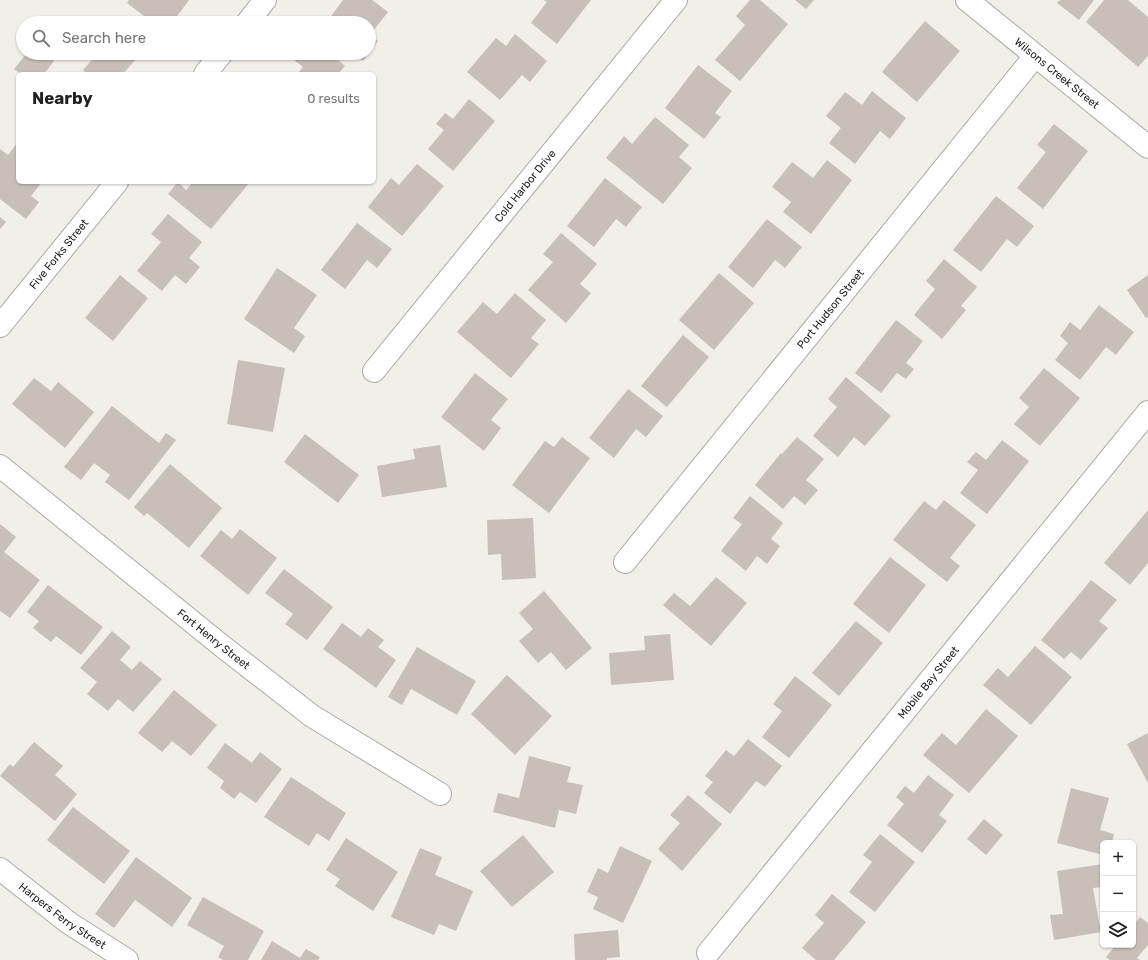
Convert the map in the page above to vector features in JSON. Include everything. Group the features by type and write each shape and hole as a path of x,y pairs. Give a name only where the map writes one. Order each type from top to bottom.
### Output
{"street":[{"path":"252,16 265,0"},
{"name":"Cold Harbor Drive","path":"374,371 676,0"},
{"name":"Wilsons Creek Street","path":"967,0 1148,146"},
{"name":"Port Hudson Street","path":"625,562 1035,56"},
{"path":"207,72 216,60"},
{"name":"Five Forks Street","path":"0,326 115,184"},
{"name":"Mobile Bay Street","path":"708,953 1148,412"},
{"name":"Fort Henry Street","path":"0,466 222,646 312,716 440,794"},
{"name":"Harpers Ferry Street","path":"0,869 69,923 127,960"}],"building":[{"path":"129,0 189,0 177,16 144,16 127,3"},
{"path":"343,0 372,0 388,12 376,27 376,16 331,16"},
{"path":"544,0 591,0 557,44 531,23 547,2"},
{"path":"750,0 760,0 788,24 740,81 715,60 745,25 736,16"},
{"path":"795,0 814,0 806,9"},
{"path":"1060,0 1094,0 1079,20 1057,3"},
{"path":"1104,0 1128,0 1148,17 1148,56 1138,67 1086,22"},
{"path":"925,21 960,51 917,102 882,72"},
{"path":"515,34 547,61 530,82 522,75 500,100 467,72 496,38 506,46"},
{"path":"21,60 54,61 46,72 18,72 14,69"},
{"path":"92,60 135,60 125,72 85,72 83,70"},
{"path":"294,60 338,60 345,66 340,72 299,72 303,67"},
{"path":"698,65 732,91 715,113 721,117 704,139 665,108"},
{"path":"872,91 906,118 890,139 880,131 855,164 829,143 841,128 826,116 845,92 862,105"},
{"path":"469,99 495,121 453,171 428,149 444,130 436,124 445,113 453,119"},
{"path":"655,117 689,145 679,157 692,168 663,204 606,158 624,136 632,144"},
{"path":"1054,124 1088,151 1043,209 1017,188 1046,152 1037,145"},
{"path":"16,145 16,184 40,184 31,196 39,202 26,219 0,199 0,149 8,155"},
{"path":"827,160 852,180 811,234 783,212 791,202 772,187 792,162 813,178"},
{"path":"417,164 444,186 402,236 368,207 391,178 399,185"},
{"path":"605,178 642,207 626,227 616,219 594,247 567,226"},
{"path":"176,184 180,184 186,190 191,184 248,184 211,229 168,194"},
{"path":"996,196 1034,226 1017,247 1007,239 981,272 953,250"},
{"path":"168,214 202,242 189,258 200,267 186,284 175,275 162,291 137,271 161,242 151,234"},
{"path":"0,217 6,222 0,229"},
{"path":"767,219 802,247 785,268 775,260 753,288 728,267"},
{"path":"357,223 392,249 377,268 367,260 345,289 321,270"},
{"path":"561,233 597,264 580,284 591,293 566,323 528,290 553,262 543,254"},
{"path":"944,259 977,287 961,306 966,310 942,339 914,315 935,289 926,281"},
{"path":"277,268 317,295 294,328 305,336 294,353 244,319"},
{"path":"719,273 754,303 714,350 679,320"},
{"path":"120,275 148,298 113,341 85,318"},
{"path":"1148,275 1148,317 1146,318 1127,290"},
{"path":"515,293 546,320 531,338 539,344 511,378 457,332 483,302 497,314"},
{"path":"1099,305 1134,332 1116,355 1106,347 1080,380 1055,360 1068,343 1060,336 1070,322 1080,330"},
{"path":"896,320 923,341 906,363 914,369 906,379 897,373 881,393 855,373"},
{"path":"683,335 709,357 667,407 641,386"},
{"path":"238,360 285,368 273,432 227,424"},
{"path":"1044,368 1080,398 1040,446 1014,424 1029,407 1019,398"},
{"path":"475,373 508,399 491,420 501,428 484,451 441,417"},
{"path":"846,377 891,416 865,446 854,437 838,457 813,436 837,407 828,399"},
{"path":"34,378 51,391 58,382 94,412 65,448 12,404"},
{"path":"628,389 663,416 646,437 636,429 614,458 589,438"},
{"path":"112,406 159,443 166,433 176,440 129,500 105,482 110,475 94,463 81,480 64,467"},
{"path":"305,434 359,475 338,503 284,462"},
{"path":"562,437 590,458 549,513 512,485 545,441 554,447"},
{"path":"797,437 824,459 806,480 818,490 805,505 794,496 783,509 755,485 781,453 782,454"},
{"path":"1002,440 1029,461 987,514 960,493 978,470 967,462 976,452 986,460"},
{"path":"440,445 447,487 382,497 377,466 415,459 413,449"},
{"path":"170,464 222,508 189,548 147,513 144,516 134,507"},
{"path":"750,496 783,523 771,539 780,546 767,564 757,556 746,571 721,551 742,524 733,518"},
{"path":"944,500 976,525 950,558 960,566 947,582 893,540 924,501 936,510"},
{"path":"1148,510 1148,563 1130,585 1104,563"},
{"path":"533,518 536,578 502,580 501,554 488,555 487,520"},
{"path":"0,524 16,537 4,552 40,580 10,618 0,611"},
{"path":"240,529 277,558 248,595 200,556 221,530 232,539"},
{"path":"890,557 926,585 889,633 853,604"},
{"path":"284,569 333,607 307,640 285,624 293,614 265,593"},
{"path":"716,577 747,603 711,646 663,605 674,593 690,606"},
{"path":"1091,580 1117,600 1099,621 1108,628 1081,660 1071,652 1064,659 1041,640"},
{"path":"48,585 103,627 81,655 56,636 51,642 33,628 39,621 27,612"},
{"path":"544,591 592,648 566,670 551,652 538,663 519,641 533,629 519,613"},
{"path":"856,621 883,643 839,696 812,673"},
{"path":"342,623 361,637 368,628 384,640 378,647 396,660 376,688 323,649"},
{"path":"112,631 131,647 120,660 132,670 140,661 162,679 133,712 118,699 108,711 87,694 97,682 80,668"},
{"path":"670,634 674,680 611,685 609,653 645,650 644,636"},
{"path":"1035,646 1072,677 1031,725 983,685 998,668 1008,677"},
{"path":"417,647 476,681 457,715 411,689 402,705 388,697"},
{"path":"507,675 552,716 515,755 471,714"},
{"path":"795,676 832,705 789,758 762,737 782,711 773,704"},
{"path":"174,690 217,725 191,756 172,741 162,752 138,733"},
{"path":"986,709 1018,736 969,793 923,755 942,733 956,745"},
{"path":"1148,733 1148,783 1127,744"},
{"path":"748,739 782,766 765,787 756,781 730,814 704,793 713,782 705,776 726,750 734,756"},
{"path":"34,742 63,766 55,775 77,794 55,821 0,776 10,764 13,767"},
{"path":"225,743 252,763 260,752 282,769 256,803 240,792 234,799 220,788 224,781 207,768"},
{"path":"529,756 571,767 567,782 583,785 576,814 559,810 555,828 493,812 498,793 519,798"},
{"path":"928,775 954,795 939,815 947,821 922,853 887,825 904,804 896,797 905,786 914,793"},
{"path":"291,777 346,813 329,841 317,833 309,846 264,817"},
{"path":"1071,788 1109,798 1100,830 1114,834 1113,840 1100,840 1100,854 1057,843"},
{"path":"688,795 722,824 682,871 658,849 680,823 670,815"},
{"path":"73,807 130,851 104,884 47,840"},
{"path":"984,819 1003,835 986,855 967,839"},
{"path":"880,834 915,862 875,912 849,892 872,862 863,855"},
{"path":"523,835 554,872 512,907 480,871"},
{"path":"346,838 398,872 373,911 335,886 340,879 326,870"},
{"path":"620,846 652,861 623,923 593,909 598,897 587,892 598,868 608,873"},
{"path":"420,848 442,857 435,875 473,891 456,931 439,924 434,935 391,917"},
{"path":"136,857 192,898 172,927 135,900 114,928 95,914"},
{"path":"1100,864 1100,887 1093,888 1100,932 1054,940 1050,915 1063,914 1057,871"},
{"path":"832,894 866,922 834,960 816,960 802,948 824,923 815,915"},
{"path":"203,897 264,931 248,960 223,960 218,957 224,946 187,925"},
{"path":"1140,917 1148,923 1148,945 1137,958 1140,960 1110,960 1106,957 1114,948 1136,948 1136,922"},
{"path":"618,930 620,957 607,958 607,960 575,960 574,934"},
{"path":"272,941 300,958 306,949 320,957 318,960 261,960"}]}
